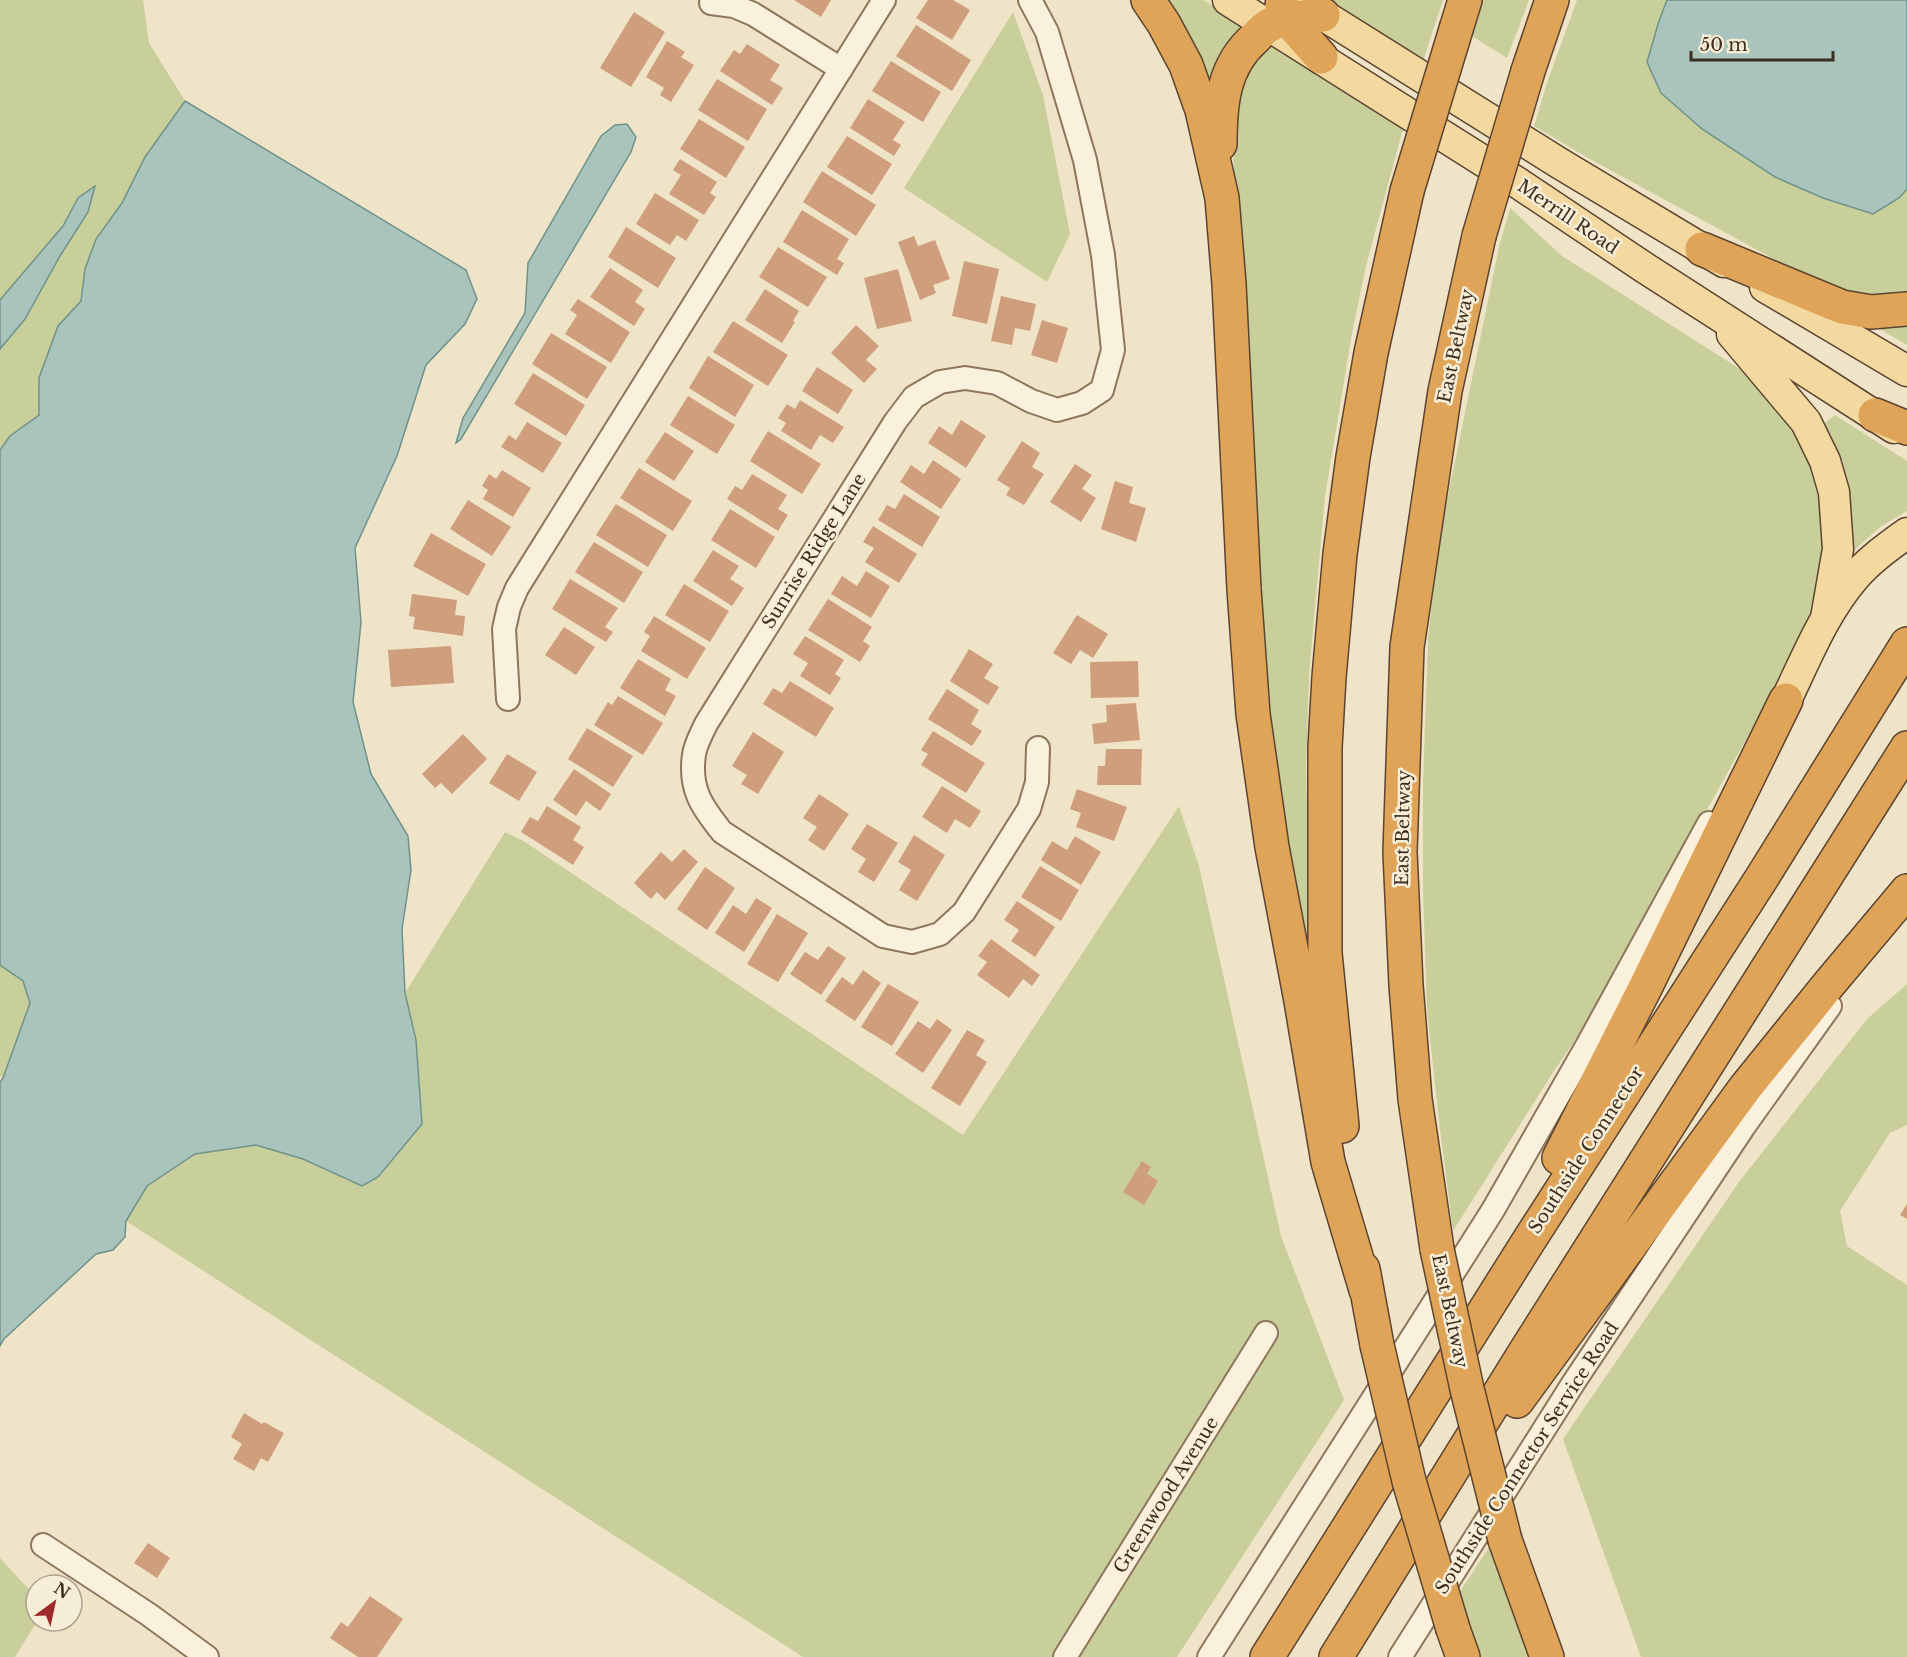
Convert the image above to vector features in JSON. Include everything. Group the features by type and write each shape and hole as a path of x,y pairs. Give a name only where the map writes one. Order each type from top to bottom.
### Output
{"highway":[{"path":"1148,0 1186,65 1202,110 1222,198"},
{"name":"East Beltway","path":"1547,1657 1505,1540 1467,1389 1437,1249 1414,1099 1405,974 1400,852 1407,647 1445,392 1479,236 1528,71 1552,0"},
{"path":"1321,57 1292,12 1242,49 1225,84 1220,121 1222,198 1229,284 1253,714 1272,847 1328,1162 1366,1290"},
{"path":"1458,1643 1409,1481 1366,1290 1344,1149 1325,952 1324,884 1325,747 1329,677 1340,554 1353,457 1371,353 1407,191 1461,13"},
{"path":"1702,249 1842,307 1871,312 1907,309"},
{"path":"1875,415 1907,428"},
{"name":"Southside Connector","path":"1267,1657 1528,1242 1763,876 1907,644"},
{"path":"1528,1242 1550,1177 1786,700"},
{"path":"1336,1657 1533,1339 1907,748"},
{"path":"1391,1568 1549,1358 1745,1088 1907,891"}],"main road":[{"path":"1228,0 1292,12 1559,163 1907,371"},
{"name":"Merrill Road","path":"1321,57 1907,436"},
{"path":"1712,310 1806,422 1825,462 1834,492 1838,549 1826,618"},
{"path":"1786,700 1826,618 1853,578 1879,553 1907,533"}],"street":[{"path":"508,699 504,629 516,588 884,0"},
{"name":"Sunrise Ridge Lane","path":"1030,0 1047,32 1085,160 1103,255 1113,350 1102,390 1083,404 1058,410 1030,401 997,383 965,378 940,382 914,397 895,422 706,724 694,753 694,785 702,807 722,832 883,936 912,942 939,934 964,912 1029,809 1037,782 1038,748"},
{"path":"711,3 734,6 753,14 841,69"},
{"path":"1209,1657 1492,1210 1594,1033 1712,818 1786,700"},
{"name":"Southside Connector Service Road","path":"1400,1657 1574,1382 1745,1125 1907,897"},
{"name":"Greenwood Avenue","path":"1065,1657 1266,1333"},
{"path":"43,1545 148,1614 207,1657"}],"green space":[{"path":"0,0 143,0 149,43 185,101 145,157 122,203 96,239 85,269 81,301 58,326 39,377 39,415 10,436 0,450 0,349 25,319 60,256 88,212 95,187 78,198 63,226 0,300"},
{"path":"1161,0 1203,0 1249,27 1210,93"},
{"path":"1320,0 1443,0 1422,64"},
{"path":"1481,0 1529,0 1507,58 1470,35"},
{"path":"1577,0 1667,0 1659,21 1823,198 1872,214 1899,198 1907,189 1907,296 1843,291 1809,278 1588,158 1534,126"},
{"path":"1013,12 1043,95 1070,234 1047,282 904,188"},
{"path":"1266,41 1404,125 1366,266 1352,333 1325,496 1309,675 1306,767 1311,989 1270,781 1236,234 1231,91"},
{"path":"1510,208 1562,256 1737,367 1763,387 1812,451 1827,507 1828,566 1817,609 1598,1006 1552,1074 1453,1231 1427,1010 1423,889 1423,783 1428,640 1437,549 1499,247"},
{"path":"1907,316 1907,345 1878,328"},
{"path":"1835,415 1907,461 1907,511 1880,527 1850,554 1822,425"},
{"path":"1179,806 1199,866 1281,1236 1344,1400 1177,1657 803,1657 126,1221 147,1186 195,1154 256,1145 303,1159 362,1186 378,1177 422,1124 416,1040 405,993 505,832 525,842 963,1135"},
{"path":"0,965 23,981 30,1004 3,1078 0,1076"},
{"path":"1907,984 1907,1125 1890,1133 1840,1211 1847,1246 1907,1285 1907,1657 1641,1657 1563,1439 1739,1182 1867,1019"},
{"path":"1490,1546 1530,1657 1481,1657 1459,1593"},
{"path":"0,1558 24,1584 24,1633 30,1633 15,1657 0,1657"}],"water":[{"path":"1667,0 1907,0 1907,189 1899,198 1873,214 1823,198 1775,177 1702,129 1661,93 1647,62"},
{"path":"185,101 466,270 477,299 465,324 426,365 397,456 355,548 361,622 353,702 371,774 408,836 411,870 402,929 405,993 416,1040 422,1124 378,1177 362,1186 303,1159 256,1145 195,1154 147,1186 126,1221 125,1237 113,1250 96,1254 4,1339 0,1346 0,1082 30,1003 23,981 0,965 0,450 10,436 39,415 39,378 58,326 81,301 85,269 96,239 122,203 145,157"},
{"path":"627,124 636,137 631,152 461,439 456,443 463,418 525,313 528,263 601,136 615,125"},
{"path":"95,186 88,212 60,256 25,319 0,349 0,300 63,226 78,198"}],"building":[{"path":"794,0 831,0 821,17"},
{"path":"928,0 953,0 970,10 952,40 916,18"},
{"path":"634,12 665,32 631,87 600,68"},
{"path":"916,25 971,60 952,91 896,56"},
{"path":"667,41 685,52 681,57 694,65 671,102 660,95 664,88 646,77"},
{"path":"747,44 780,65 770,80 783,88 772,105 720,71 734,50 740,54"},
{"path":"891,61 941,92 923,122 872,91"},
{"path":"717,79 767,109 748,141 698,110"},
{"path":"868,99 905,122 893,140 901,145 894,156 850,128"},
{"path":"699,119 745,147 726,178 680,149"},
{"path":"847,136 892,164 872,195 827,167"},
{"path":"680,159 717,182 710,193 716,197 704,215 669,194 681,175 673,170"},
{"path":"822,171 876,205 856,236 803,202"},
{"path":"655,193 699,220 686,241 677,235 670,245 636,224"},
{"path":"802,210 849,239 837,259 844,263 837,275 783,242"},
{"path":"626,227 676,258 658,288 608,257"},
{"path":"914,236 918,246 935,240 950,279 933,285 936,293 920,300 898,242"},
{"path":"778,247 827,277 808,307 759,277"},
{"path":"964,261 999,269 987,324 952,316"},
{"path":"610,268 643,290 635,302 645,309 634,326 590,297"},
{"path":"898,269 912,321 877,329 864,278"},
{"path":"765,289 799,311 782,343 745,320"},
{"path":"1001,296 1036,304 1030,331 1015,328 1012,345 991,341"},
{"path":"578,299 630,332 611,363 565,334 577,315 570,310"},
{"path":"1042,320 1068,328 1057,363 1031,355"},
{"path":"733,321 788,355 768,386 713,352"},
{"path":"856,325 879,346 866,360 877,369 864,383 831,353"},
{"path":"551,333 607,367 587,399 532,364"},
{"path":"708,356 754,385 735,417 689,388"},
{"path":"817,367 853,390 838,414 802,391"},
{"path":"533,373 585,405 566,436 514,404"},
{"path":"688,396 735,425 717,454 670,425"},
{"path":"800,400 844,427 833,443 820,435 811,450 781,431 786,423 778,418 787,404 795,409"},
{"path":"961,420 986,436 966,468 928,443 939,426 952,435"},
{"path":"527,422 562,443 543,473 501,447 509,435 516,440"},
{"path":"768,431 821,464 802,494 750,461"},
{"path":"665,432 694,451 674,481 645,462"},
{"path":"1022,441 1040,453 1032,467 1044,474 1024,505 1006,495 1010,488 997,480"},
{"path":"933,460 961,479 941,509 900,482 911,465 924,474"},
{"path":"1075,464 1092,475 1082,489 1096,498 1081,522 1050,502"},
{"path":"639,468 692,501 673,531 620,498"},
{"path":"502,470 531,488 513,517 483,499 488,490 482,486 489,474 496,479"},
{"path":"752,474 787,495 778,509 788,515 778,531 727,499 735,486 742,490"},
{"path":"1115,481 1133,487 1129,503 1146,508 1136,542 1101,529"},
{"path":"904,494 940,517 922,547 878,520 887,505 895,509"},
{"path":"468,500 511,527 492,556 450,529"},
{"path":"616,504 667,535 648,567 596,535"},
{"path":"730,509 775,537 756,568 711,540"},
{"path":"873,526 917,554 899,583 865,562 874,548 863,542"},
{"path":"431,533 486,564 468,596 413,566"},
{"path":"594,542 643,572 624,603 575,572"},
{"path":"713,550 739,566 730,579 744,588 732,606 693,581"},
{"path":"866,571 890,586 871,618 831,594 842,576 857,586"},
{"path":"570,579 618,608 605,627 613,632 606,642 552,609"},
{"path":"684,584 729,611 710,642 665,615"},
{"path":"412,594 457,600 455,615 465,616 463,636 413,629 415,617 409,616"},
{"path":"828,599 872,627 863,641 870,646 860,662 808,630"},
{"path":"1077,615 1108,634 1093,658 1080,650 1071,664 1053,653"},
{"path":"654,616 706,648 687,679 641,651 650,636 644,632"},
{"path":"564,627 595,647 576,675 545,655"},
{"path":"805,636 844,660 835,674 841,678 830,695 800,676 808,663 793,654"},
{"path":"451,646 454,683 391,687 388,650"},
{"path":"969,649 993,664 984,678 999,687 988,705 950,681"},
{"path":"638,659 671,679 665,690 676,696 665,716 620,688"},
{"path":"1138,661 1139,697 1091,698 1090,662"},
{"path":"790,681 834,708 816,737 763,704 773,688 782,693"},
{"path":"947,689 979,710 971,724 982,731 972,746 928,719"},
{"path":"618,696 663,723 643,755 594,725 608,702 612,705"},
{"path":"1136,703 1140,740 1094,744 1092,724 1107,722 1106,705"},
{"path":"587,728 633,756 613,787 568,759"},
{"path":"933,731 985,763 966,793 921,765 928,754 921,750"},
{"path":"753,732 784,752 758,794 741,784 747,775 732,766"},
{"path":"463,734 487,759 452,794 441,783 435,788 422,774"},
{"path":"1106,749 1142,749 1141,785 1097,785 1098,766 1105,766"},
{"path":"507,754 537,772 519,801 489,783"},
{"path":"574,769 611,794 600,811 586,801 576,816 553,800"},
{"path":"942,786 981,811 970,828 955,819 947,833 922,817"},
{"path":"1077,789 1127,807 1114,841 1076,827 1081,813 1070,809"},
{"path":"819,794 849,814 824,851 808,840 817,827 803,818"},
{"path":"547,806 581,827 573,840 584,847 573,865 521,832 530,817 538,821"},
{"path":"867,824 898,843 874,882 858,872 866,859 851,849"},
{"path":"914,835 945,855 917,901 899,890 911,870 898,862"},
{"path":"1075,836 1101,852 1081,885 1041,860 1052,841 1067,850"},
{"path":"684,849 698,862 665,900 657,892 651,899 634,883 661,852 672,862"},
{"path":"1040,866 1079,890 1061,921 1021,897"},
{"path":"705,867 735,888 707,930 677,909"},
{"path":"756,898 772,908 744,952 715,933 733,905 746,914"},
{"path":"1017,901 1055,927 1035,957 1011,941 1019,930 1004,920"},
{"path":"777,914 808,933 778,982 747,964"},
{"path":"991,939 1040,975 1032,986 1023,979 1009,998 977,975 987,962 978,956"},
{"path":"828,946 846,958 821,995 790,974 805,952 818,960"},
{"path":"863,970 881,983 855,1021 825,1001 842,977 853,985"},
{"path":"888,984 919,1002 892,1046 861,1027"},
{"path":"937,1019 952,1030 923,1073 895,1054 918,1021 930,1029"},
{"path":"967,1030 985,1040 976,1055 987,1062 960,1106 931,1088"},
{"path":"1142,1161 1151,1167 1147,1174 1158,1181 1144,1205 1123,1192"},
{"path":"1907,1204 1907,1219 1900,1215"},
{"path":"244,1413 284,1433 268,1462 261,1458 254,1471 233,1459 242,1444 231,1437"},
{"path":"148,1543 170,1558 157,1578 134,1563"},
{"path":"370,1596 403,1619 377,1657 358,1657 330,1638 341,1622 348,1627"}]}
